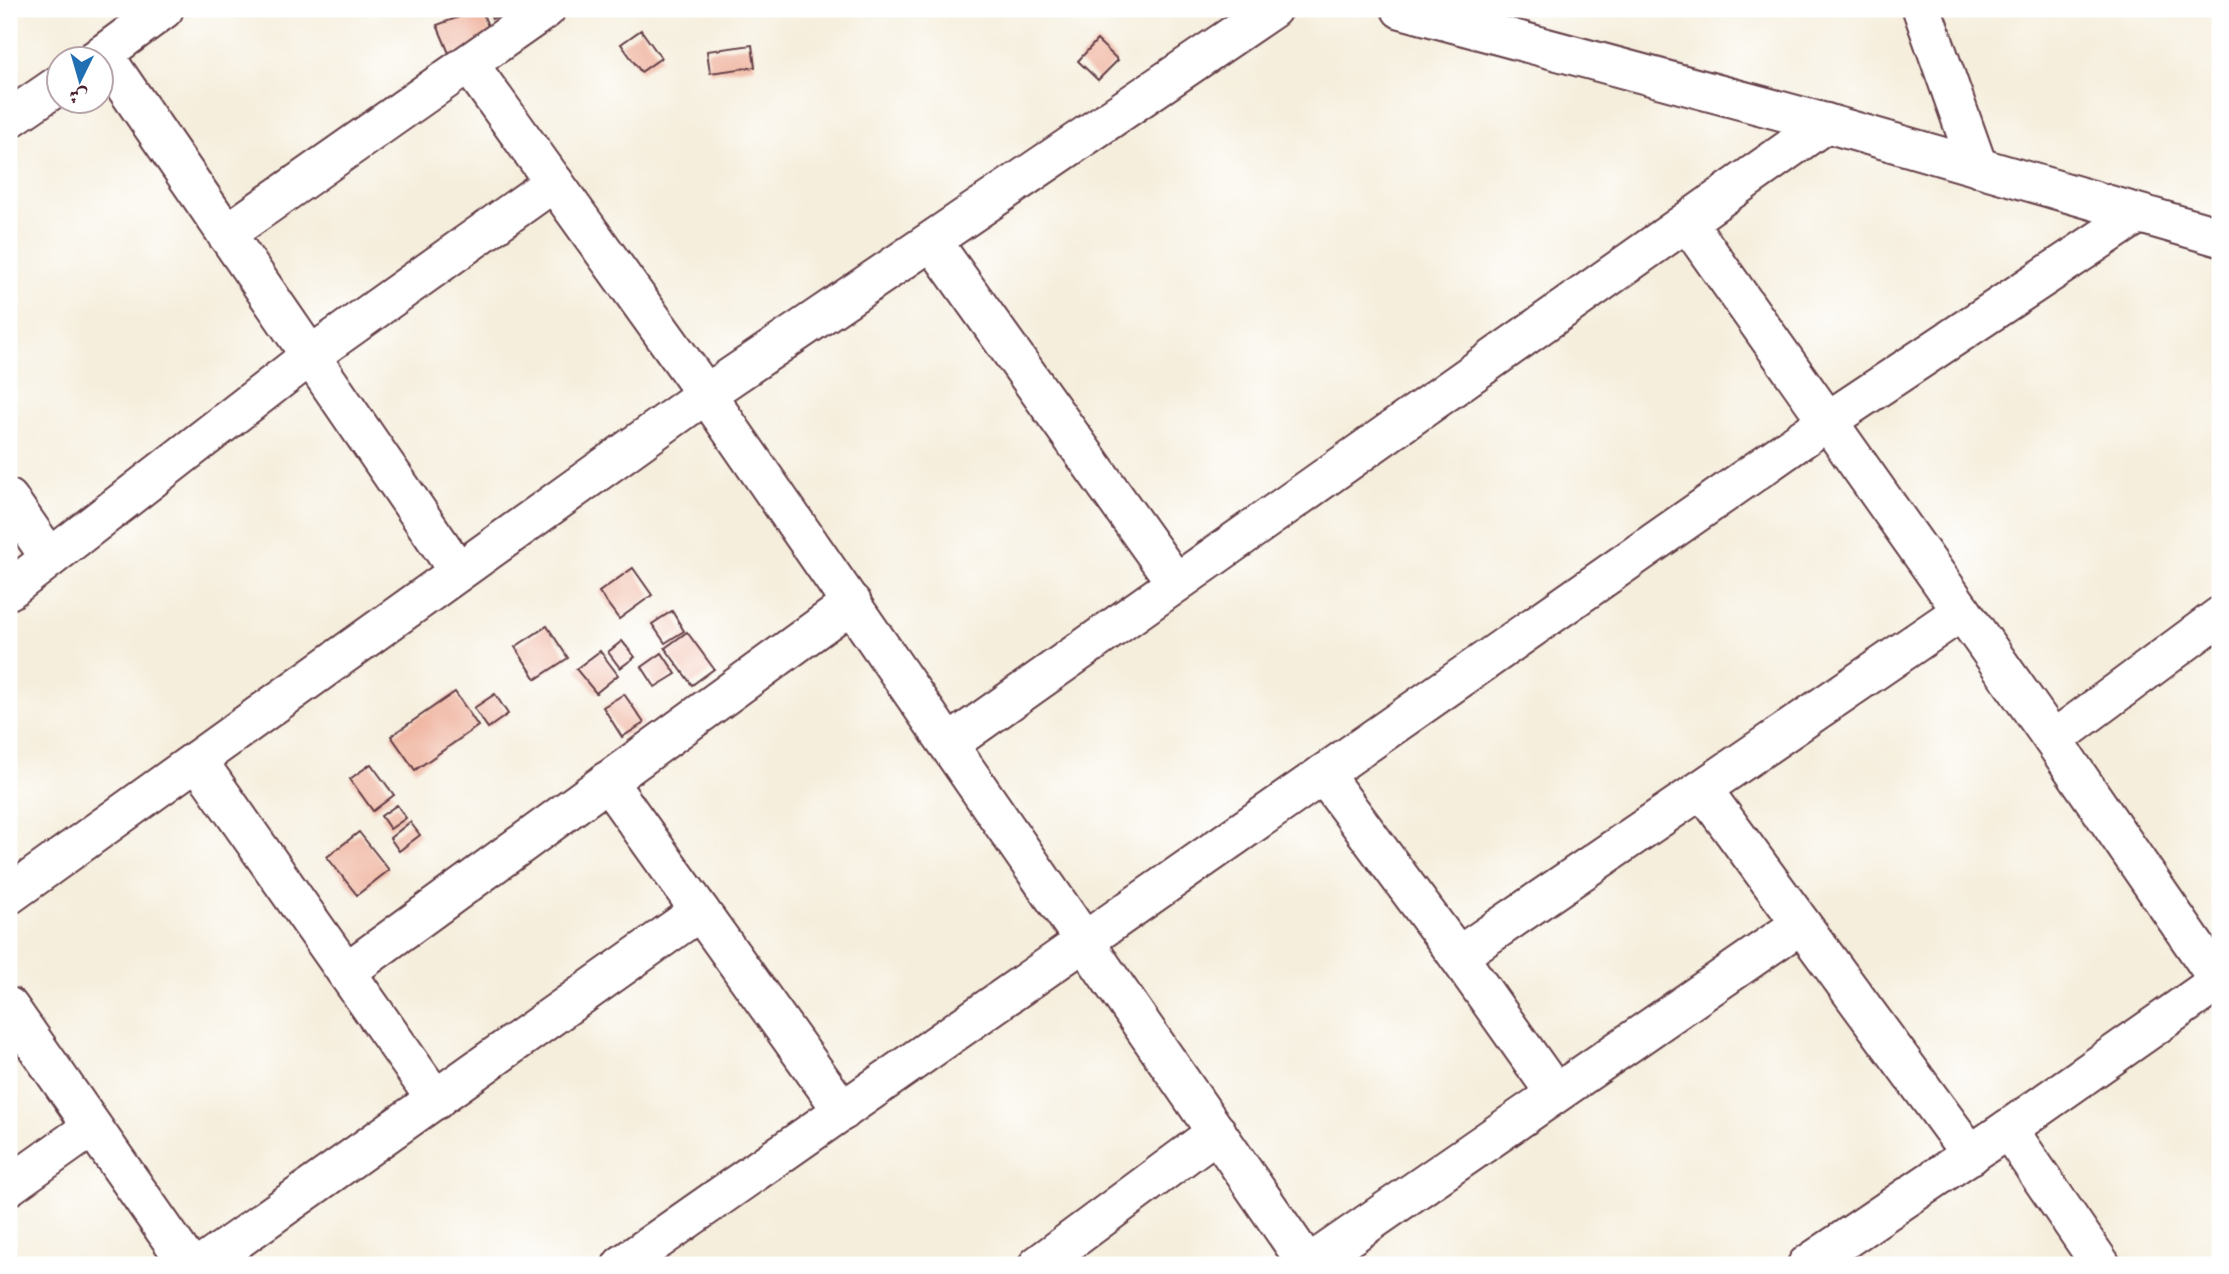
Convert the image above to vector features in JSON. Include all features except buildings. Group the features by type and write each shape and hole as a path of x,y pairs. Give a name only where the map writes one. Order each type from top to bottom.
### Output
{"street":[{"path":"114,46 164,9"},
{"path":"226,234 546,9"},
{"path":"9,895 706,394 1272,9"},
{"path":"1401,9 1826,123 2220,237"},
{"path":"1922,9 1978,167"},
{"path":"469,64 706,394 1308,1265 1801,924"},
{"path":"116,81 226,234 458,571"},
{"path":"9,120 46,94"},
{"path":"949,744 1826,123"},
{"path":"9,590 310,356 554,182"},
{"path":"622,1265 1829,420 2137,215"},
{"path":"1687,222 1829,420 2220,981 1971,1155 1807,1265"},
{"path":"932,241 1176,583"},
{"path":"9,499 50,558"},
{"path":"346,972 852,603"},
{"path":"1458,956 1962,611"},
{"path":"2053,740 2220,616"},
{"path":"197,760 436,1100"},
{"path":"1323,774 1458,956 1555,1093"},
{"path":"607,781 843,1111"},
{"path":"1703,790 1971,1155"},
{"path":"202,1265 700,911"},
{"path":"9,1007 189,1265"},
{"path":"9,1186 92,1126"},
{"path":"2008,1129 2101,1265"},
{"path":"1038,1265 1217,1132"}]}
